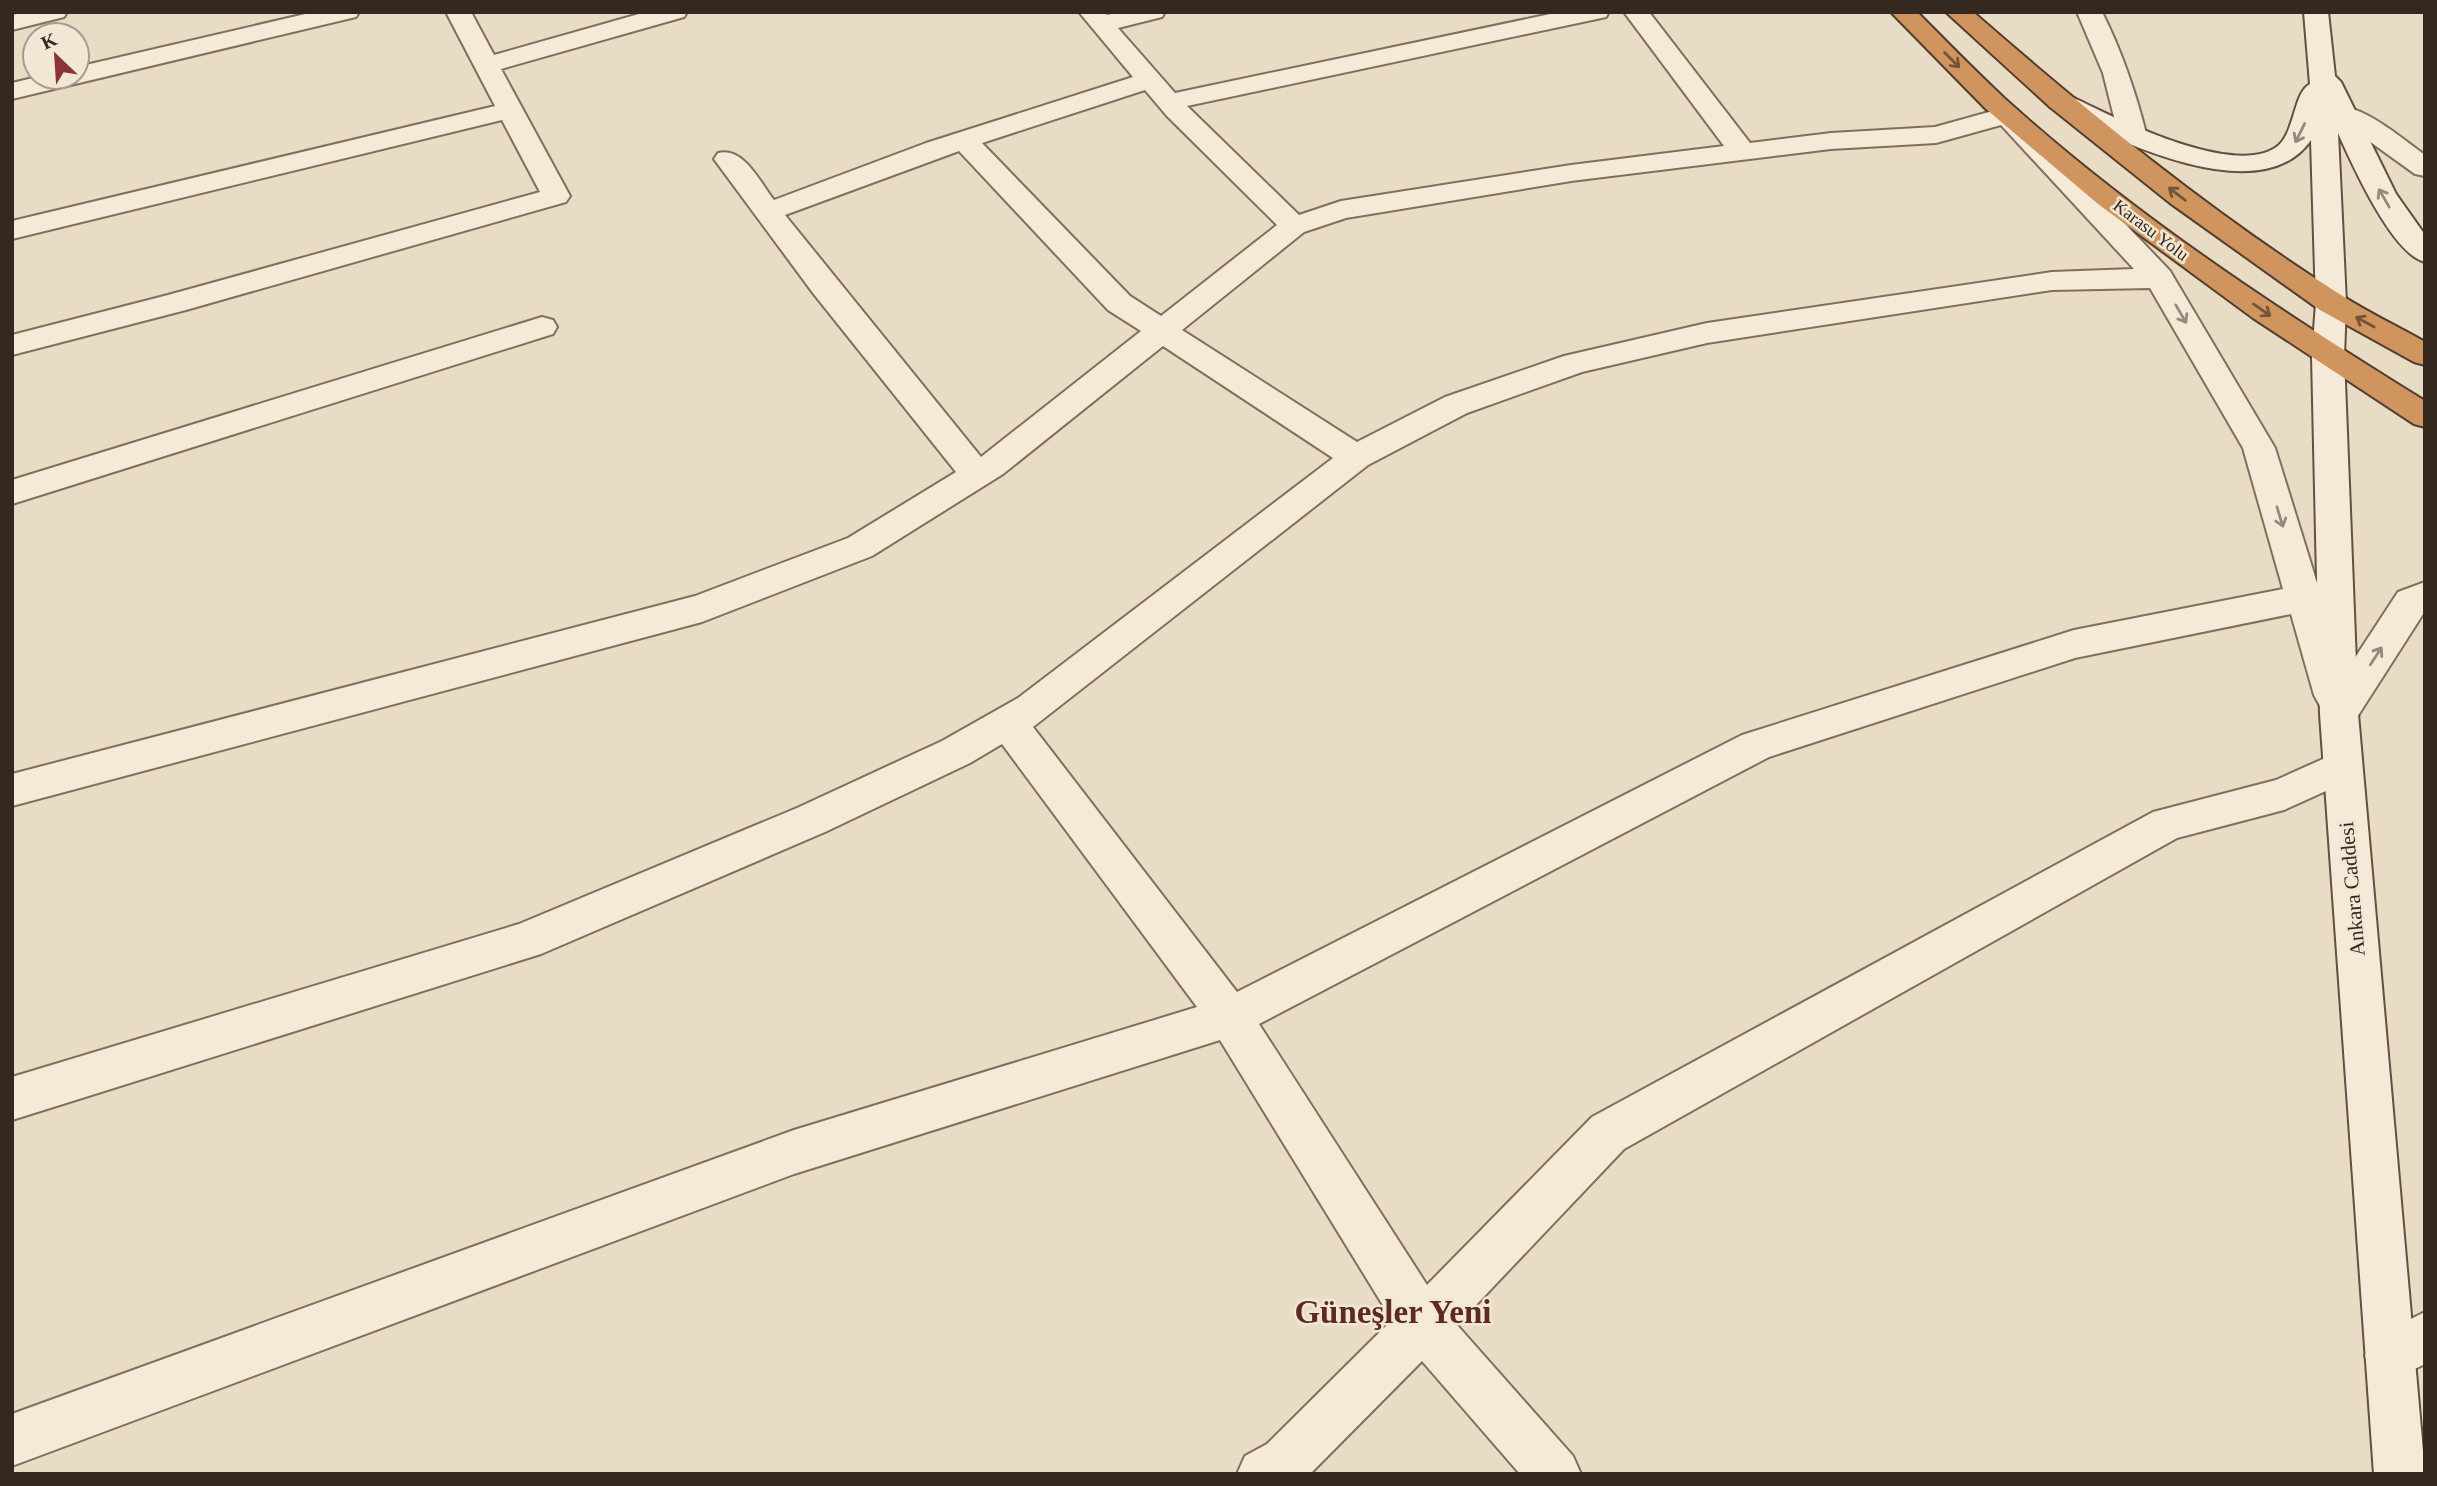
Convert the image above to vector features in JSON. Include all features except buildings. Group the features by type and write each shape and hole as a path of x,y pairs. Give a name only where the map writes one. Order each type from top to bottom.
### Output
{"highway":[{"name":"Karasu Yolu","path":"1903,12 2007,116 2142,225 2328,356 2425,416"},
{"path":"1958,12 2059,101 2180,197 2331,303 2425,355"}],"street":[{"path":"12,23 55,12"},
{"path":"91,72 347,12"},
{"path":"12,345 175,303 556,196 458,12"},
{"path":"485,65 675,12"},
{"path":"1097,18 1153,12"},
{"path":"770,211 964,141 1160,91 1597,12"},
{"path":"1636,12 1743,152"},
{"path":"2089,12 2104,40 2123,88 2133,138"},
{"name":"Ankara Caddesi","path":"2316,12 2322,69 2331,303 2328,356 2339,714 2407,1347 2400,1474"},
{"path":"1097,18 1160,91 1294,226"},
{"path":"2059,101 2133,138 2171,152 2209,160 2257,163 2285,154 2300,138 2322,69"},
{"path":"2322,69 2381,192 2405,232 2425,253"},
{"path":"12,230 510,110"},
{"path":"2343,114 2389,141 2425,168"},
{"path":"12,790 702,608 860,547 991,466 1294,226 1341,210 1571,173 1831,141 1936,135 2007,116 2160,278 2259,447 2339,714"},
{"path":"964,141 1119,303 1356,457"},
{"path":"728,159 770,211 824,286 977,475"},
{"path":"12,1099 526,941 811,820 956,752 1031,709 1356,457 1456,405 1575,363 1707,333 2052,281 2160,278"},
{"path":"12,492 542,327"},
{"path":"2339,714 2411,602 2425,595"},
{"path":"12,1440 794,1152 1230,1017 1756,746 2074,644 2304,597"},
{"path":"1008,723 1230,1017 1423,1324 1555,1474"},
{"path":"1263,1474 1285,1462 1608,1133 2167,824 2284,794 2343,766"}],"district":[{"name":"Güneşler Yeni","path":"1393,1312"}]}
